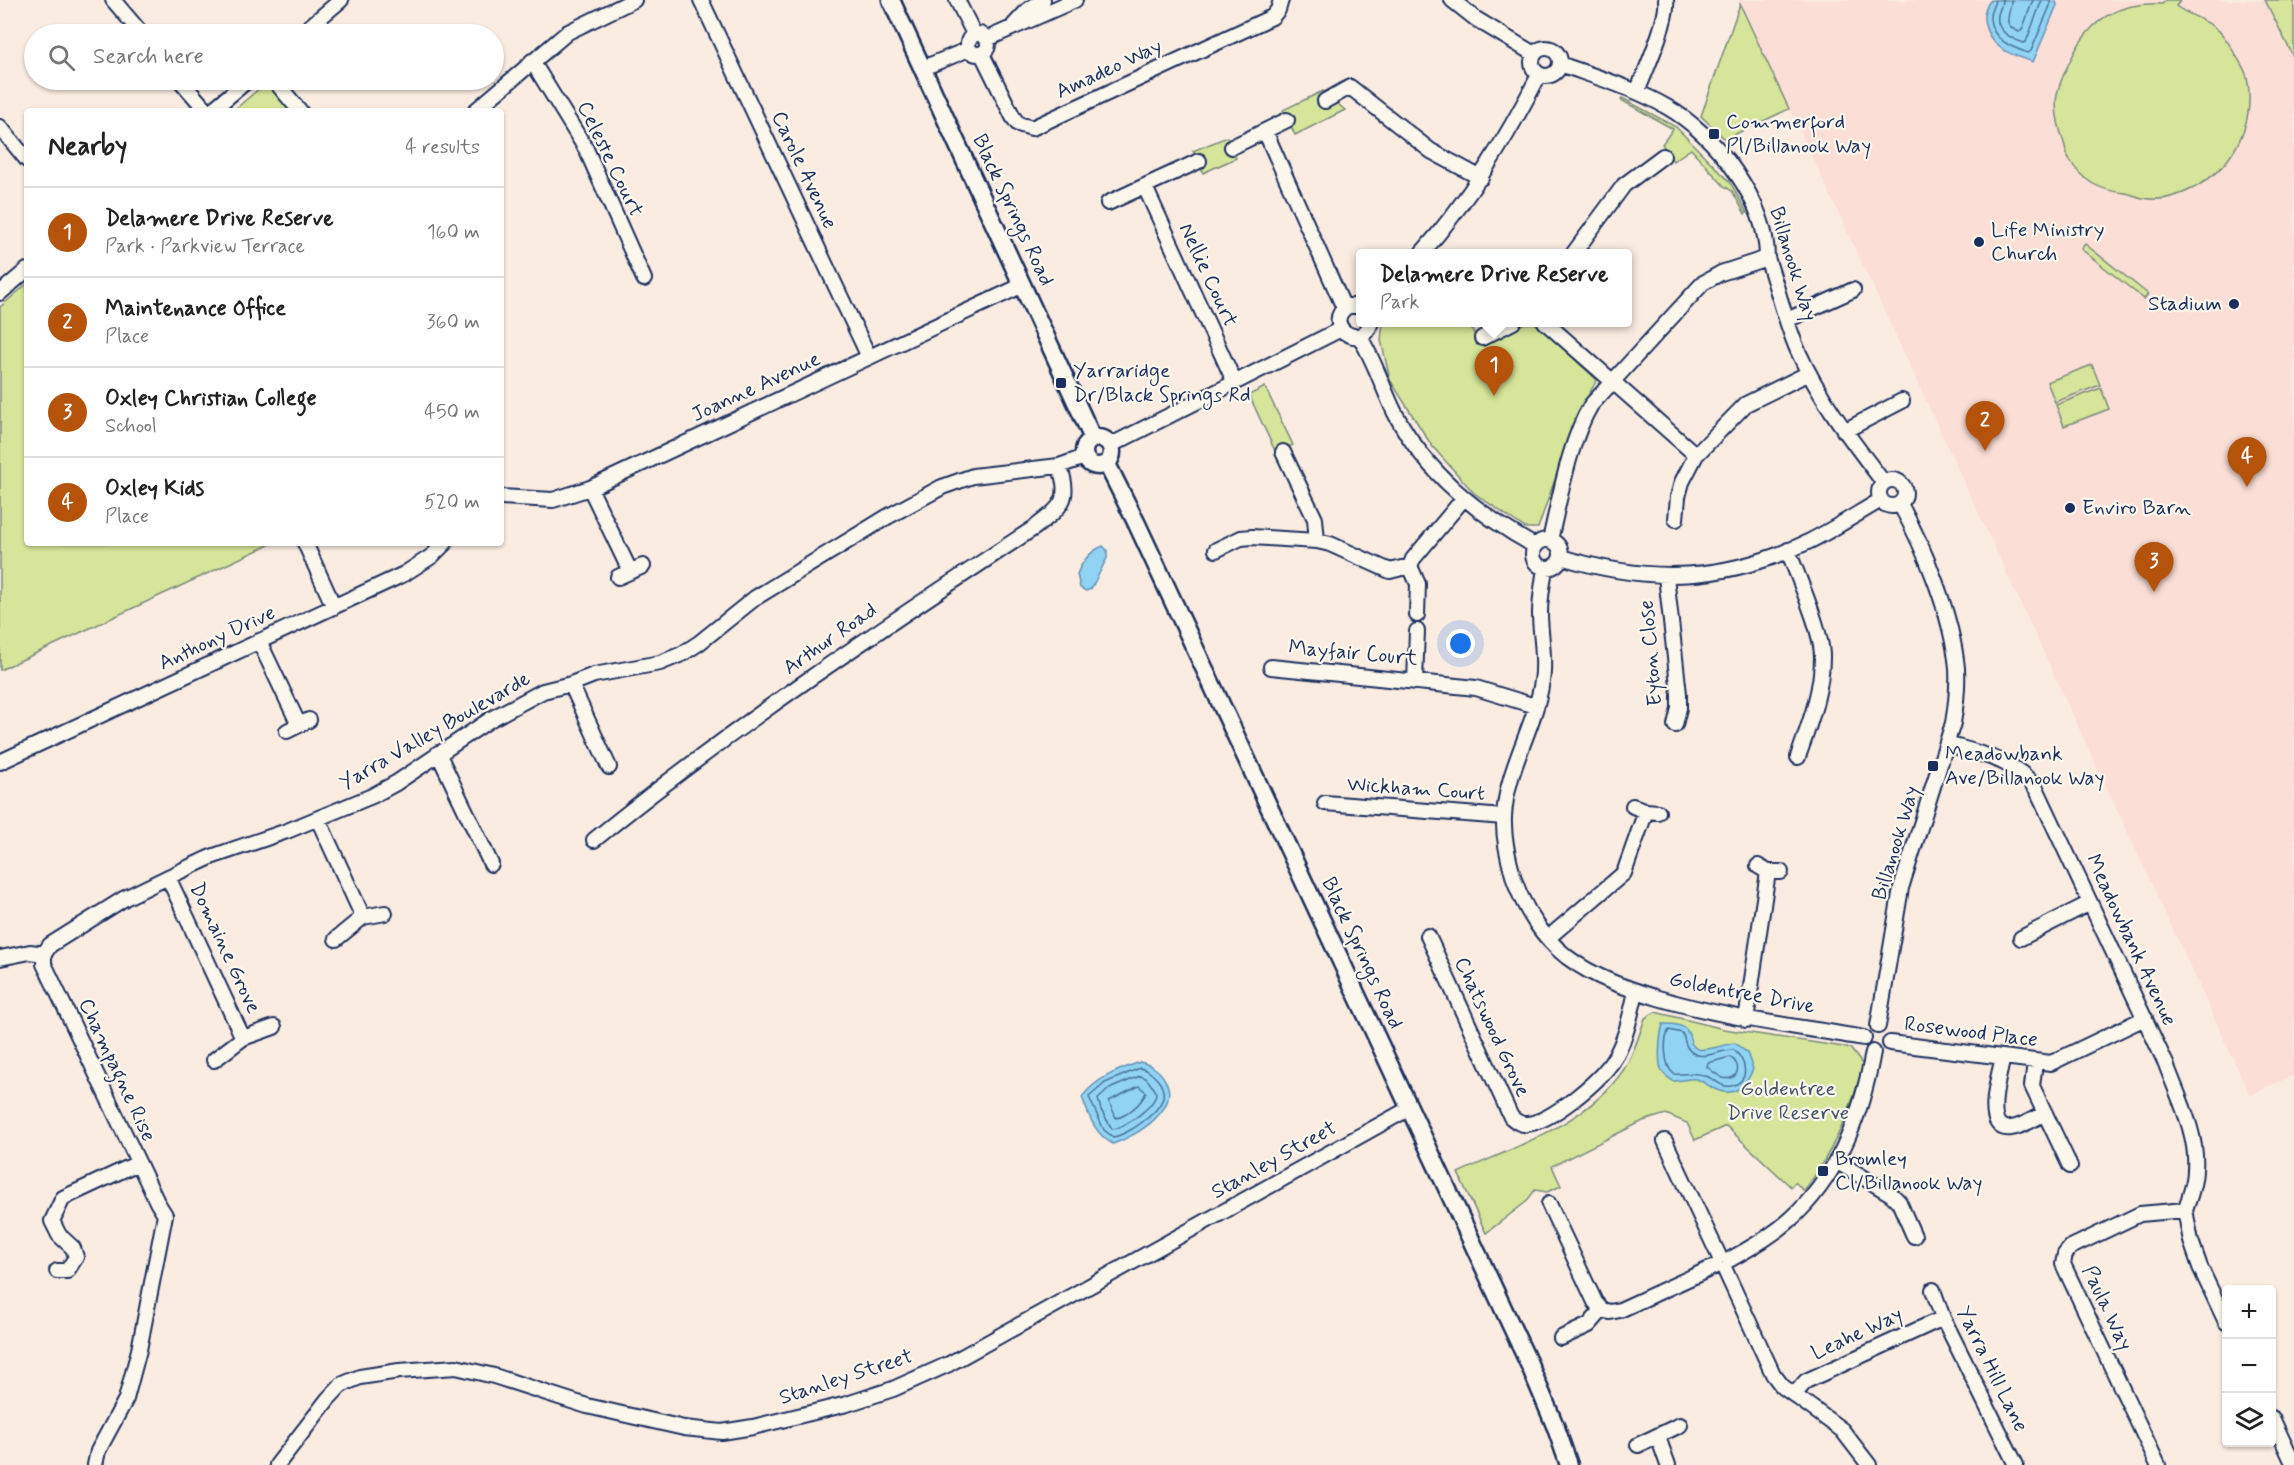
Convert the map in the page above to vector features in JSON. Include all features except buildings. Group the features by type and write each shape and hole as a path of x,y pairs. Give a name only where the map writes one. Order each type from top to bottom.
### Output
{"main road":[{"name":"Black Springs Road","path":"891,0 1093,439"},
{"path":"1101,438 1111,445 1113,453 1107,464 1094,466 1085,457 1084,449 1093,439 1101,438"},
{"name":"Black Springs Road","path":"1107,464 1530,1366 1569,1465"}],"street":[{"path":"113,0 133,24"},
{"path":"504,86 568,32 634,0"},
{"name":"Carole Avenue","path":"701,0 869,357"},
{"path":"923,68 988,47 957,0"},
{"path":"1012,26 1028,10 1043,0"},
{"path":"981,36 1075,0"},
{"name":"Amadeo Way","path":"975,51 1012,117 1018,124 1032,128 1272,17 1278,10 1281,0"},
{"path":"1452,0 1476,20 1534,54"},
{"path":"1636,92 1664,20 1666,0"},
{"path":"313,24 339,1"},
{"path":"1542,48 1551,48 1559,55 1560,64 1553,75 1539,75 1532,63 1534,54 1542,48"},
{"name":"Celeste Court","path":"532,61 586,149 644,279"},
{"name":"Billanook Way","path":"1560,64 1636,92 1668,107 1707,137 1725,159 1742,181 1754,204 1767,243 1767,258 1787,320 1809,373 1844,431 1884,483"},
{"path":"1425,249 1464,203 1481,178 1512,127 1539,75"},
{"path":"1325,101 1350,87 1431,151 1481,178"},
{"path":"189,90 206,108"},
{"path":"213,108 235,90"},
{"path":"282,90 297,108"},
{"path":"478,108 499,90"},
{"path":"1232,147 1287,120"},
{"path":"0,127 24,155"},
{"path":"1265,131 1344,308"},
{"path":"1577,249 1624,185 1663,156"},
{"path":"1108,203 1199,161"},
{"name":"Nellie Court","path":"1145,187 1234,381"},
{"path":"1550,540 1565,475 1585,415 1591,405 1702,283 1721,273 1767,258"},
{"path":"0,293 24,273"},
{"name":"Joanne Avenue","path":"504,497 553,500 590,488 1023,285"},
{"path":"1787,320 1853,290"},
{"path":"1356,305 1344,308 1339,321 1341,329 1349,336 1359,336 1369,327"},
{"path":"1482,338 1503,327"},
{"path":"1551,327 1696,455"},
{"path":"1111,445 1341,329"},
{"path":"1359,336 1396,415 1409,437 1439,474 1488,518 1535,546"},
{"path":"1676,519 1682,482 1696,455 1746,404 1809,373"},
{"path":"1844,431 1902,401"},
{"path":"1283,452 1316,519 1317,541"},
{"name":"Yarra Valley Boulevarde","path":"44,954 50,945 111,906 168,877 211,857 318,819 372,796 396,783 438,753 519,703 543,691 594,675 660,663 682,654 699,644 755,598 895,512 942,487 973,476 1059,466 1085,457"},
{"name":"Arthur Road","path":"594,840 642,801 840,656 1034,528 1057,510 1066,495 1065,481 1059,466"},
{"path":"1895,481 1903,488 1904,497 1900,504 1889,506 1881,500 1879,492 1884,483 1895,481"},
{"path":"590,488 630,571"},
{"path":"1417,615 1418,584 1410,566 1413,559 1464,498"},
{"path":"1561,557 1606,569 1666,576 1717,572 1763,560 1788,550 1829,531 1881,500"},
{"name":"Billanook Way","path":"1878,1026 1901,888 1947,744 1957,695 1957,669 1944,608 1910,523 1900,504"},
{"path":"1216,549 1241,538 1252,537 1317,541 1330,544 1390,570 1410,566"},
{"path":"1550,540 1560,548 1561,557 1557,564 1545,568 1534,560 1535,546 1541,541 1550,540"},
{"path":"306,546 334,607"},
{"name":"Anthony Drive","path":"0,762 417,567 442,546"},
{"path":"1788,550 1813,618 1822,656 1817,702 1798,757"},
{"name":"Goldentree Drive","path":"1545,568 1540,610 1544,664 1542,684 1513,771 1504,817 1509,864 1518,891 1530,914 1548,938 1566,956 1588,972 1611,983 1707,1012 1864,1038"},
{"name":"Eyton Close","path":"1666,576 1679,694 1675,725"},
{"path":"1415,680 1418,631"},
{"path":"259,641 298,725"},
{"name":"Mayfair Court","path":"1271,667 1476,688 1535,706"},
{"path":"571,684 609,767"},
{"name":"Meadowbank Avenue","path":"1947,744 2004,761 2030,779 2037,790 2166,1064 2194,1143 2195,1168 2191,1194 2185,1210"},
{"path":"438,753 491,864"},
{"name":"Wickham Court","path":"1325,803 1504,817"},
{"path":"1548,938 1624,873 1645,810"},
{"path":"318,819 363,917"},
{"path":"1746,1020 1769,870"},
{"name":"Domaine Grove","path":"168,877 243,1038"},
{"path":"2021,938 2090,903"},
{"path":"336,939 363,917 386,913"},
{"name":"Chatswood Grove","path":"1428,936 1511,1117 1518,1123 1526,1125 1536,1122 1578,1097 1600,1077 1612,1062 1626,1032 1636,992"},
{"path":"0,958 30,952 44,954"},
{"name":"Champagne Rise","path":"44,954 44,964 157,1203 165,1215 139,1350 126,1399 94,1465"},
{"name":"Rosewood Place","path":"1890,1043 2051,1063 2145,1018"},
{"path":"1878,1026 1888,1032 1890,1043 1882,1052 1874,1053 1865,1045 1864,1038 1870,1028 1878,1026"},
{"name":"Domaine Grove","path":"214,1060 243,1038 274,1028"},
{"path":"1550,1202 1595,1302 1602,1310 1610,1312 1620,1310 1722,1263 1772,1234 1807,1203 1836,1161 1861,1107 1874,1053"},
{"path":"2003,1057 1994,1108 1994,1119 1998,1126 2005,1129 2013,1128 2045,1113"},
{"path":"2035,1062 2032,1086 2070,1166"},
{"name":"Stanley Street","path":"277,1465 327,1399 341,1385 360,1377 399,1371 456,1368 495,1376 587,1406 684,1428 722,1432 753,1427 847,1404 892,1389 949,1364 1410,1108"},
{"path":"1665,1141 1773,1374 1794,1395 1842,1430 1869,1465"},
{"path":"1836,1161 1891,1194 1899,1202 1914,1236"},
{"path":"57,1271 67,1270 76,1257 73,1248 59,1235 52,1221 63,1198 138,1163"},
{"path":"2185,1210 2191,1241 2200,1268 2222,1314"},
{"name":"Paula Way","path":"2158,1465 2063,1264 2065,1254 2071,1247 2140,1214 2185,1210"},
{"name":"Yarra Hill Lane","path":"1933,1290 1943,1317 2016,1465"},
{"path":"1561,1338 1589,1325 1602,1310"},
{"name":"Leahe Way","path":"1794,1395 1806,1381 1943,1317"},
{"path":"1638,1445 1680,1425"},
{"path":"2276,1428 2294,1465"},
{"path":"1658,1437 1668,1465"}],"shaded area":[{"path":"1739,0 2265,0 2294,58 2294,1075 2250,1095"}],"green space":[{"path":"2166,0 2181,0 2176,6 2208,23 2224,37 2246,73 2249,93 2248,109 2246,124 2240,139 2233,152 2212,176 2179,195 2150,199 2108,190 2093,184 2080,174 2067,154 2057,118 2056,99 2061,80 2072,57 2088,32 2097,23 2108,15 2132,6 2162,4"},
{"path":"2265,0 2294,0 2294,58"},
{"path":"1740,4 1789,109 1725,139 1701,116"},
{"path":"258,90 273,90 288,108 236,108"},
{"path":"1323,91 1345,110 1295,135 1283,110"},
{"path":"1622,98 1676,127 1730,182 1747,213 1745,214 1732,191 1724,186 1691,149 1673,161 1662,144 1673,129 1621,100"},
{"path":"1227,137 1236,158 1203,173 1193,151"},
{"path":"2085,244 2148,294 2144,299 2081,249"},
{"path":"24,287 24,546 267,546 0,670 0,307"},
{"path":"1383,327 1471,327 1479,344 1516,327 1539,327 1597,380 1578,413 1538,528 1525,528 1474,493 1432,446 1390,380 1381,340"},
{"path":"2092,365 2100,385 2055,402 2047,382"},
{"path":"1265,387 1293,445 1276,453 1249,395"},
{"path":"2101,388 2109,409 2064,426 2056,405"},
{"name":"Goldentree Drive Reserve","path":"1655,1012 1724,1029 1850,1048 1863,1065 1858,1082 1847,1115 1832,1146 1804,1191 1795,1182 1791,1187 1726,1126 1695,1140 1687,1123 1666,1114 1643,1121 1552,1166 1561,1186 1547,1192 1535,1190 1526,1202 1486,1233 1458,1173 1549,1132 1591,1104 1609,1088 1624,1069 1645,1018"}],"water":[{"path":"1991,0 2056,2 2057,5 2033,62 2013,55 1992,39 1984,19"},
{"path":"1103,546 1107,550 1107,558 1091,589 1086,591 1080,588 1077,574 1087,557"},
{"path":"1663,1024 1682,1026 1689,1033 1693,1046 1700,1050 1735,1043 1747,1053 1753,1069 1747,1080 1740,1088 1729,1092 1717,1090 1696,1079 1673,1081 1664,1074 1660,1067"},
{"path":"1140,1062 1154,1068 1163,1076 1169,1091 1167,1101 1162,1111 1144,1128 1113,1144 1097,1130 1082,1097 1101,1080"}],"place":[{"name":"Commerford Pl/Billanook Way","path":"1714,134"},
{"name":"Life Ministry Church","path":"1979,242"},
{"name":"Stadium","path":"2234,304"},
{"name":"Yarraridge Dr/Black Springs Rd","path":"1061,383"},
{"name":"Delamere Drive Reserve","path":"1494,396"},
{"name":"Maintenance Office","path":"1985,451"},
{"name":"Oxley Kids","path":"2247,487"},
{"name":"Enviro Barn","path":"2070,508"},
{"name":"Oxley Christian College","path":"2154,592"},
{"name":"Meadowbank Ave/Billanook Way","path":"1933,766"},
{"name":"Bromley Cl/Billanook Way","path":"1823,1171"}]}
